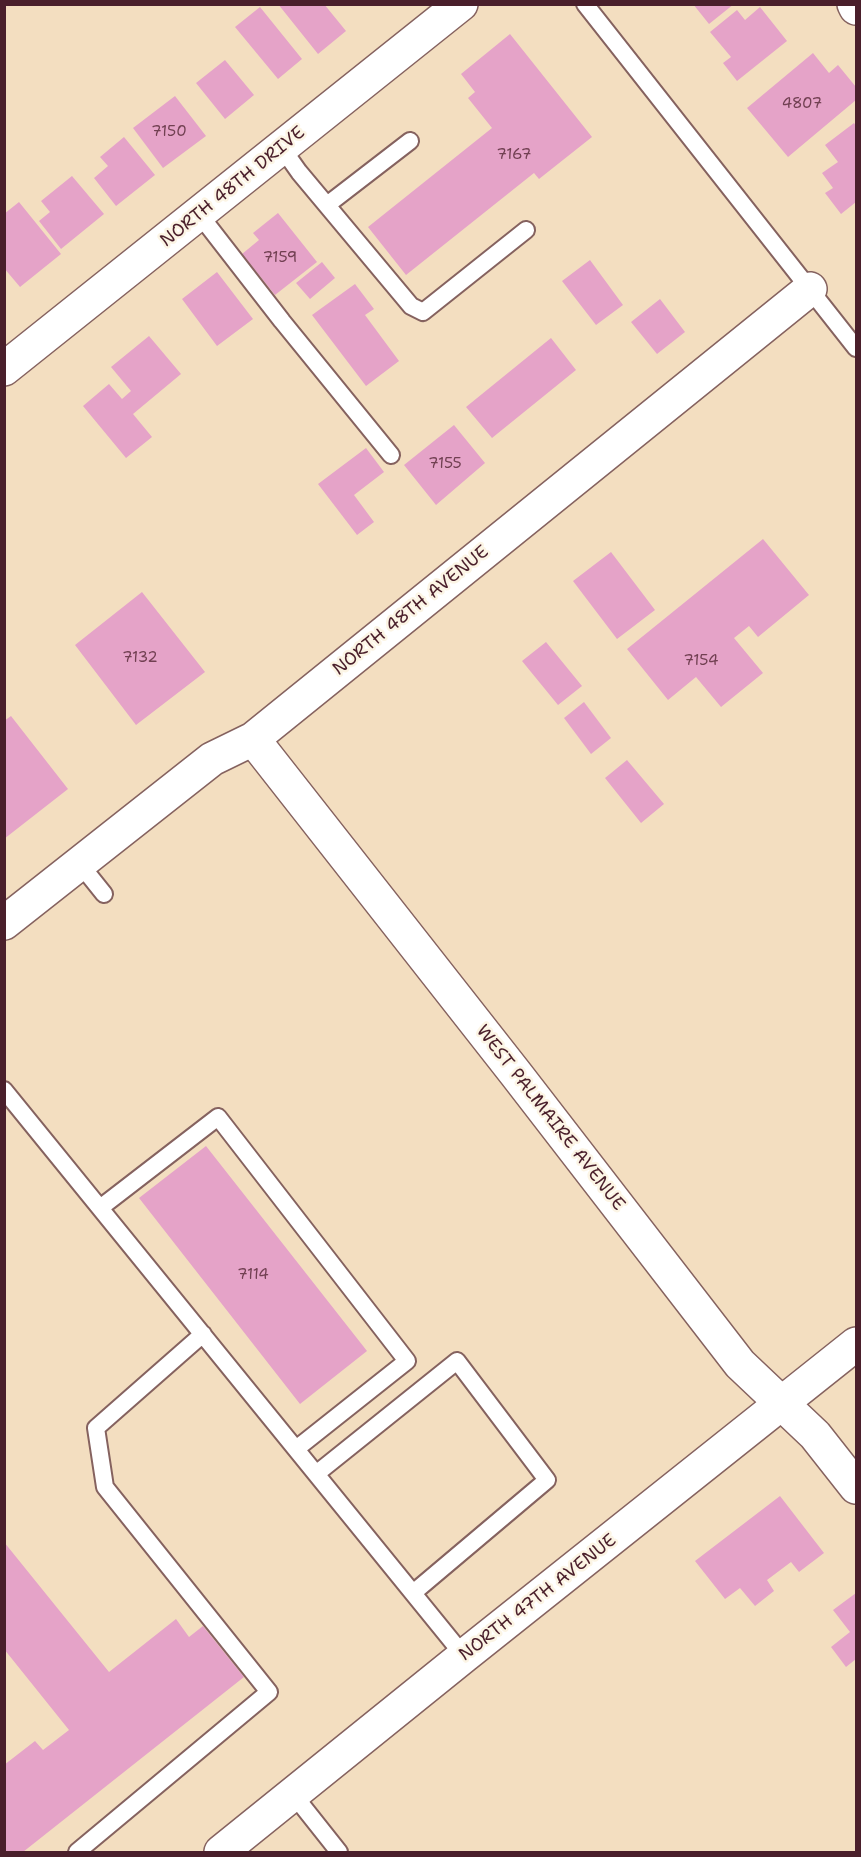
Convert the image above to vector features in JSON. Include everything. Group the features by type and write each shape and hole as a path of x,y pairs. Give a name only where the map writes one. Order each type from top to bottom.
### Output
{"street":[{"name":"NORTH 48TH DRIVE","path":"4,369 461,4"},
{"path":"854,4 856,8"},
{"name":"NORTH 48TH AVENUE","path":"4,924 212,759 253,739 810,289"},
{"name":"WEST PALMAIRE AVENUE","path":"253,739 524,1083 740,1364 815,1435 856,1487"},
{"name":"NORTH 47TH AVENUE","path":"221,1852 856,1344"}],"lane":[{"path":"585,4 856,348"},
{"path":"327,205 410,141"},
{"path":"282,148 411,306 423,312 526,230"},
{"path":"199,214 391,455"},
{"path":"80,864 104,894"},
{"path":"4,1090 464,1656"},
{"path":"100,1208 218,1116 408,1361 296,1449"},
{"path":"77,1852 269,1692 105,1487 96,1428 203,1334"},
{"path":"316,1474 457,1361 547,1480 413,1593"},
{"path":"293,1794 339,1852"}],"building":[{"path":"278,4 324,4 346,31 318,54"},
{"path":"693,4 734,4 709,24"},
{"path":"260,7 302,59 278,79 235,27"},
{"path":"760,7 787,41 737,81 723,63 731,57 710,32 737,10 745,20"},
{"path":"510,34 592,137 539,179 534,173 406,275 368,227 492,128 468,98 475,92 461,74"},
{"path":"813,53 829,73 838,65 856,87 856,100 788,157 747,108"},
{"path":"225,60 254,95 225,119 196,83"},
{"path":"175,96 206,136 163,168 133,128"},
{"path":"854,123 856,126 856,202 841,214 825,193 833,188 822,173 838,162 825,145"},
{"path":"124,137 155,175 116,206 94,178 108,166 100,157"},
{"path":"72,176 104,214 61,249 39,221 50,212 41,201"},
{"path":"19,202 61,254 20,287 4,268 4,214"},
{"path":"278,213 317,262 275,295 242,254 259,240 253,233"},
{"path":"590,260 623,305 596,325 562,281"},
{"path":"322,262 335,278 310,299 296,283"},
{"path":"217,272 253,319 217,346 182,299"},
{"path":"355,284 374,309 365,315 399,361 366,386 312,315"},
{"path":"660,299 685,332 657,354 631,322"},
{"path":"149,336 181,374 133,414 152,437 126,458 83,406 109,384 122,399 131,391 111,367"},
{"path":"551,338 576,370 492,438 466,407"},
{"path":"454,425 485,463 436,505 404,465"},
{"path":"366,448 384,472 354,495 374,522 357,535 318,484"},
{"path":"763,539 809,595 758,637 749,626 734,638 763,673 721,707 696,677 668,700 627,649"},
{"path":"611,552 655,610 617,639 573,581"},
{"path":"142,592 205,672 136,725 75,645"},
{"path":"546,642 582,686 558,705 522,661"},
{"path":"584,702 611,738 591,754 564,718"},
{"path":"11,716 68,789 4,839 4,721"},
{"path":"627,760 664,804 641,823 605,778"},
{"path":"206,1146 367,1351 300,1404 139,1198"},
{"path":"780,1496 824,1553 799,1572 791,1562 767,1580 774,1591 755,1606 740,1588 725,1599 695,1561"},
{"path":"4,1542 109,1672 176,1619 189,1637 203,1626 244,1677 23,1852 4,1852 4,1765 35,1741 43,1750 69,1730 4,1649"},
{"path":"856,1593 856,1659 846,1667 831,1647 850,1632 833,1610"}]}
